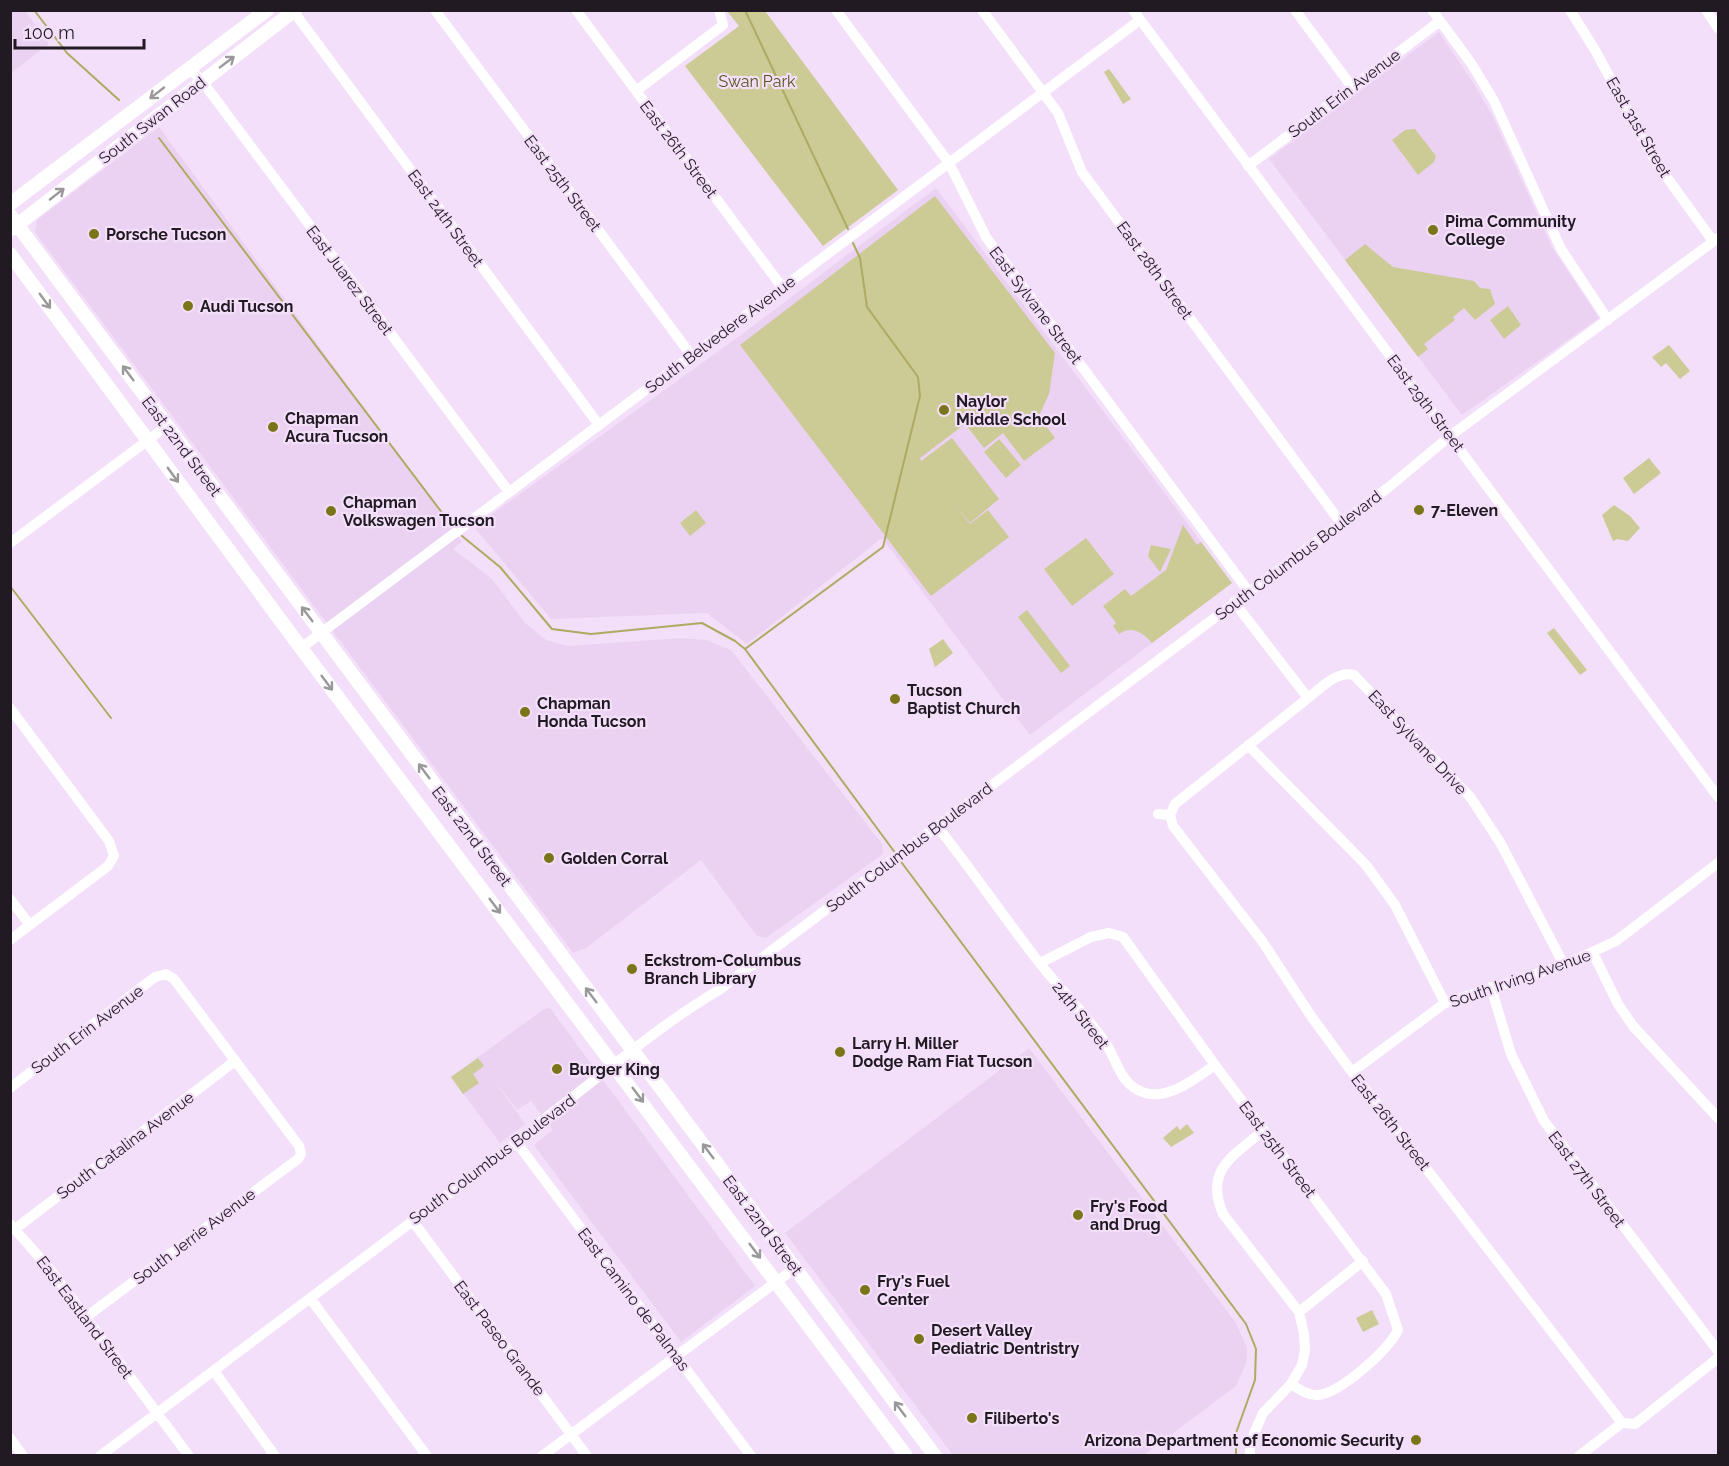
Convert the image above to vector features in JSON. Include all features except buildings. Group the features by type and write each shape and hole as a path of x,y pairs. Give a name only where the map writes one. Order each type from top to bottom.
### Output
{"main road":[{"name":"South Swan Road","path":"10,204 190,69 251,15 267,10"},
{"name":"South Swan Road","path":"13,224 295,11"},
{"name":"East 22nd Street","path":"13,224 168,426 935,1455"},
{"name":"East 22nd Street","path":"10,254 301,648 906,1455"}],"street":[{"name":"East 25th Street","path":"435,10 691,356"},
{"name":"East 26th Street","path":"576,10 782,287"},
{"path":"636,91 723,25 719,10"},
{"name":"East Sylvane Street","path":"836,10 949,163 986,237 1249,592"},
{"name":"East 28th Street","path":"982,10 1058,113 1082,172 1341,523"},
{"path":"1295,10 1352,87"},
{"path":"1432,10 1471,63 1494,101 1561,249 1608,320"},
{"name":"East 31st Street","path":"1570,10 1595,50 1655,161 1716,239"},
{"path":"1706,10 1719,27"},
{"name":"East 24th Street","path":"295,11 599,425"},
{"name":"South Belvedere Avenue","path":"301,648 1043,92 1136,15"},
{"name":"East 29th Street","path":"1136,15 1719,797"},
{"name":"South Erin Avenue","path":"1248,166 1440,21"},
{"name":"East Juarez Street","path":"190,69 202,81 509,492"},
{"name":"South Columbus Boulevard","path":"100,1455 517,1143 540,1122 615,1065 1341,523 1450,436 1716,239"},
{"path":"10,543 168,426"},
{"path":"1234,602 1308,698"},
{"name":"East Sylvane Drive","path":"1170,815 1174,804 1308,698 1349,669 1471,798 1501,844 1564,965"},
{"path":"10,708 109,841 116,856 108,866 10,940"},
{"path":"1248,745 1366,865 1395,905 1445,1003"},
{"path":"1158,814 1170,815"},
{"name":"East 26th Street","path":"1170,815 1173,826 1262,941 1311,1016 1352,1072 1622,1423"},
{"name":"24th Street","path":"935,827 963,868 970,872 1040,963 1076,1004 1106,1044 1123,1078 1135,1089 1158,1094 1185,1085 1215,1065"},
{"name":"South Irving Avenue","path":"1352,1072 1445,1003 1564,965 1593,953 1631,930 1719,863"},
{"path":"10,899 30,925"},
{"name":"East 25th Street","path":"1040,963 1091,937 1109,933 1123,937 1215,1065 1364,1261 1386,1294 1398,1330 1391,1342 1341,1385 1327,1393 1310,1394 1292,1384"},
{"path":"1593,953 1618,1004 1633,1026 1719,1118"},
{"name":"South Erin Avenue","path":"10,1088 155,977 169,973 235,1061"},
{"name":"East 27th Street","path":"1491,987 1515,1062 1544,1122 1719,1351"},
{"name":"South Jerrie Avenue","path":"86,1317 298,1159 301,1154 299,1146 235,1061"},
{"name":"South Catalina Avenue","path":"13,1226 235,1061"},
{"path":"1250,1455 1250,1443 1259,1420 1292,1384 1302,1365 1305,1350 1299,1312 1223,1214 1216,1199 1216,1183 1222,1167 1264,1130"},
{"name":"East Camino de Palmas","path":"517,1143 751,1455"},
{"name":"East Paseo Grande","path":"412,1220 587,1455"},
{"name":"East Eastland Street","path":"13,1226 49,1268 189,1455"},
{"path":"1299,1312 1364,1261"},
{"path":"542,1455 795,1268"},
{"path":"310,1298 427,1455"},
{"path":"1579,1455 1622,1423 1635,1424 1719,1358"},
{"path":"213,1371 275,1455"},
{"path":"10,1438 23,1455"}],"shaded area":[{"path":"11,10 25,11 49,44 11,73"},
{"name":"Pima Community College","path":"1439,32 1493,117 1553,249 1599,318 1462,415 1269,159"},
{"path":"159,127 462,542 453,549 492,579 525,623 546,640 568,646 681,638 706,640 731,650 882,844 883,854 766,938 757,936 701,860 586,948 573,953 35,232 37,220"},
{"name":"Naylor Middle School","path":"936,188 1232,583 1030,735 882,538 747,644 707,613 551,619 474,527 734,340"},
{"path":"550,1008 755,1286 681,1342 534,1145 553,1130 531,1101 517,1110 491,1076 525,1124 500,1143 451,1077 544,1009"},
{"path":"1029,1048 1236,1323 1247,1348 1247,1361 1236,1386 1144,1455 953,1455 785,1233"}],"green space":[{"name":"Swan Park","path":"727,11 765,11 898,190 823,246 685,66 739,26"},
{"path":"1109,69 1131,99 1123,104 1104,72"},
{"path":"1415,129 1436,156 1434,162 1418,175 1392,140 1405,130"},
{"path":"935,196 1055,353 1049,394 1039,416 1055,438 1024,461 1003,433 984,448 965,424 920,458 921,461 952,438 999,499 970,523 953,502 970,524 988,510 1009,537 931,596 740,345"},
{"path":"1365,244 1393,267 1474,281 1480,288 1490,289 1495,304 1475,320 1464,308 1453,317 1455,320 1424,344 1428,349 1418,357 1345,260"},
{"path":"1508,306 1521,325 1504,339 1490,320"},
{"path":"1669,345 1690,371 1680,379 1666,363 1661,367 1652,357"},
{"path":"999,439 1021,465 1006,478 984,452"},
{"path":"1649,458 1661,473 1634,494 1623,478"},
{"path":"1614,505 1630,516 1640,528 1628,541 1617,539 1613,541 1602,515"},
{"path":"696,510 706,523 690,536 680,523"},
{"path":"1183,525 1197,545 1201,542 1232,583 1152,643 1137,631 1128,630 1119,634 1113,626 1116,623 1103,606 1125,589 1131,596 1166,570"},
{"path":"1086,538 1114,574 1072,606 1044,569"},
{"path":"1151,545 1171,549 1160,572 1148,556"},
{"path":"1027,610 1070,666 1061,673 1018,617"},
{"path":"1554,628 1587,670 1580,675 1547,633"},
{"path":"943,639 953,653 935,667 929,649"},
{"path":"478,1058 484,1066 473,1074 479,1083 463,1094 451,1077"},
{"path":"1187,1124 1194,1133 1171,1147 1163,1138 1177,1126 1180,1130"},
{"path":"1372,1310 1379,1324 1363,1332 1356,1318"}],"waterway":[{"path":"34,10 67,53 119,100"},
{"path":"745,10 848,229"},
{"path":"159,138 449,522"},
{"path":"853,243 860,258 867,307 918,377 920,396 883,547 745,649 896,854"},
{"path":"462,536 500,567 552,629 591,634 702,623 745,649"},
{"path":"10,586 111,718"},
{"path":"899,859 1246,1324 1256,1349 1255,1380 1236,1433 1236,1456"}],"place":[{"name":"Pima Community College","path":"1433,230"},
{"name":"Porsche Tucson","path":"94,234"},
{"name":"Audi Tucson","path":"188,306"},
{"name":"Naylor Middle School","path":"944,410"},
{"name":"Chapman Acura Tucson","path":"273,427"},
{"name":"7-Eleven","path":"1419,510"},
{"name":"Chapman Volkswagen Tucson","path":"331,511"},
{"name":"Tucson Baptist Church","path":"895,699"},
{"name":"Chapman Honda Tucson","path":"525,712"},
{"name":"Golden Corral","path":"549,858"},
{"name":"Eckstrom-Columbus Branch Library","path":"632,969"},
{"name":"Larry H. Miller Dodge Ram Fiat Tucson","path":"840,1052"},
{"name":"Burger King","path":"557,1069"},
{"name":"Fry's Food and Drug","path":"1078,1215"},
{"name":"Fry's Fuel Center","path":"865,1290"},
{"name":"Desert Valley Pediatric Dentristry","path":"919,1339"},
{"name":"Filiberto's","path":"972,1418"},
{"name":"Arizona Department of Economic Security","path":"1416,1440"}]}
